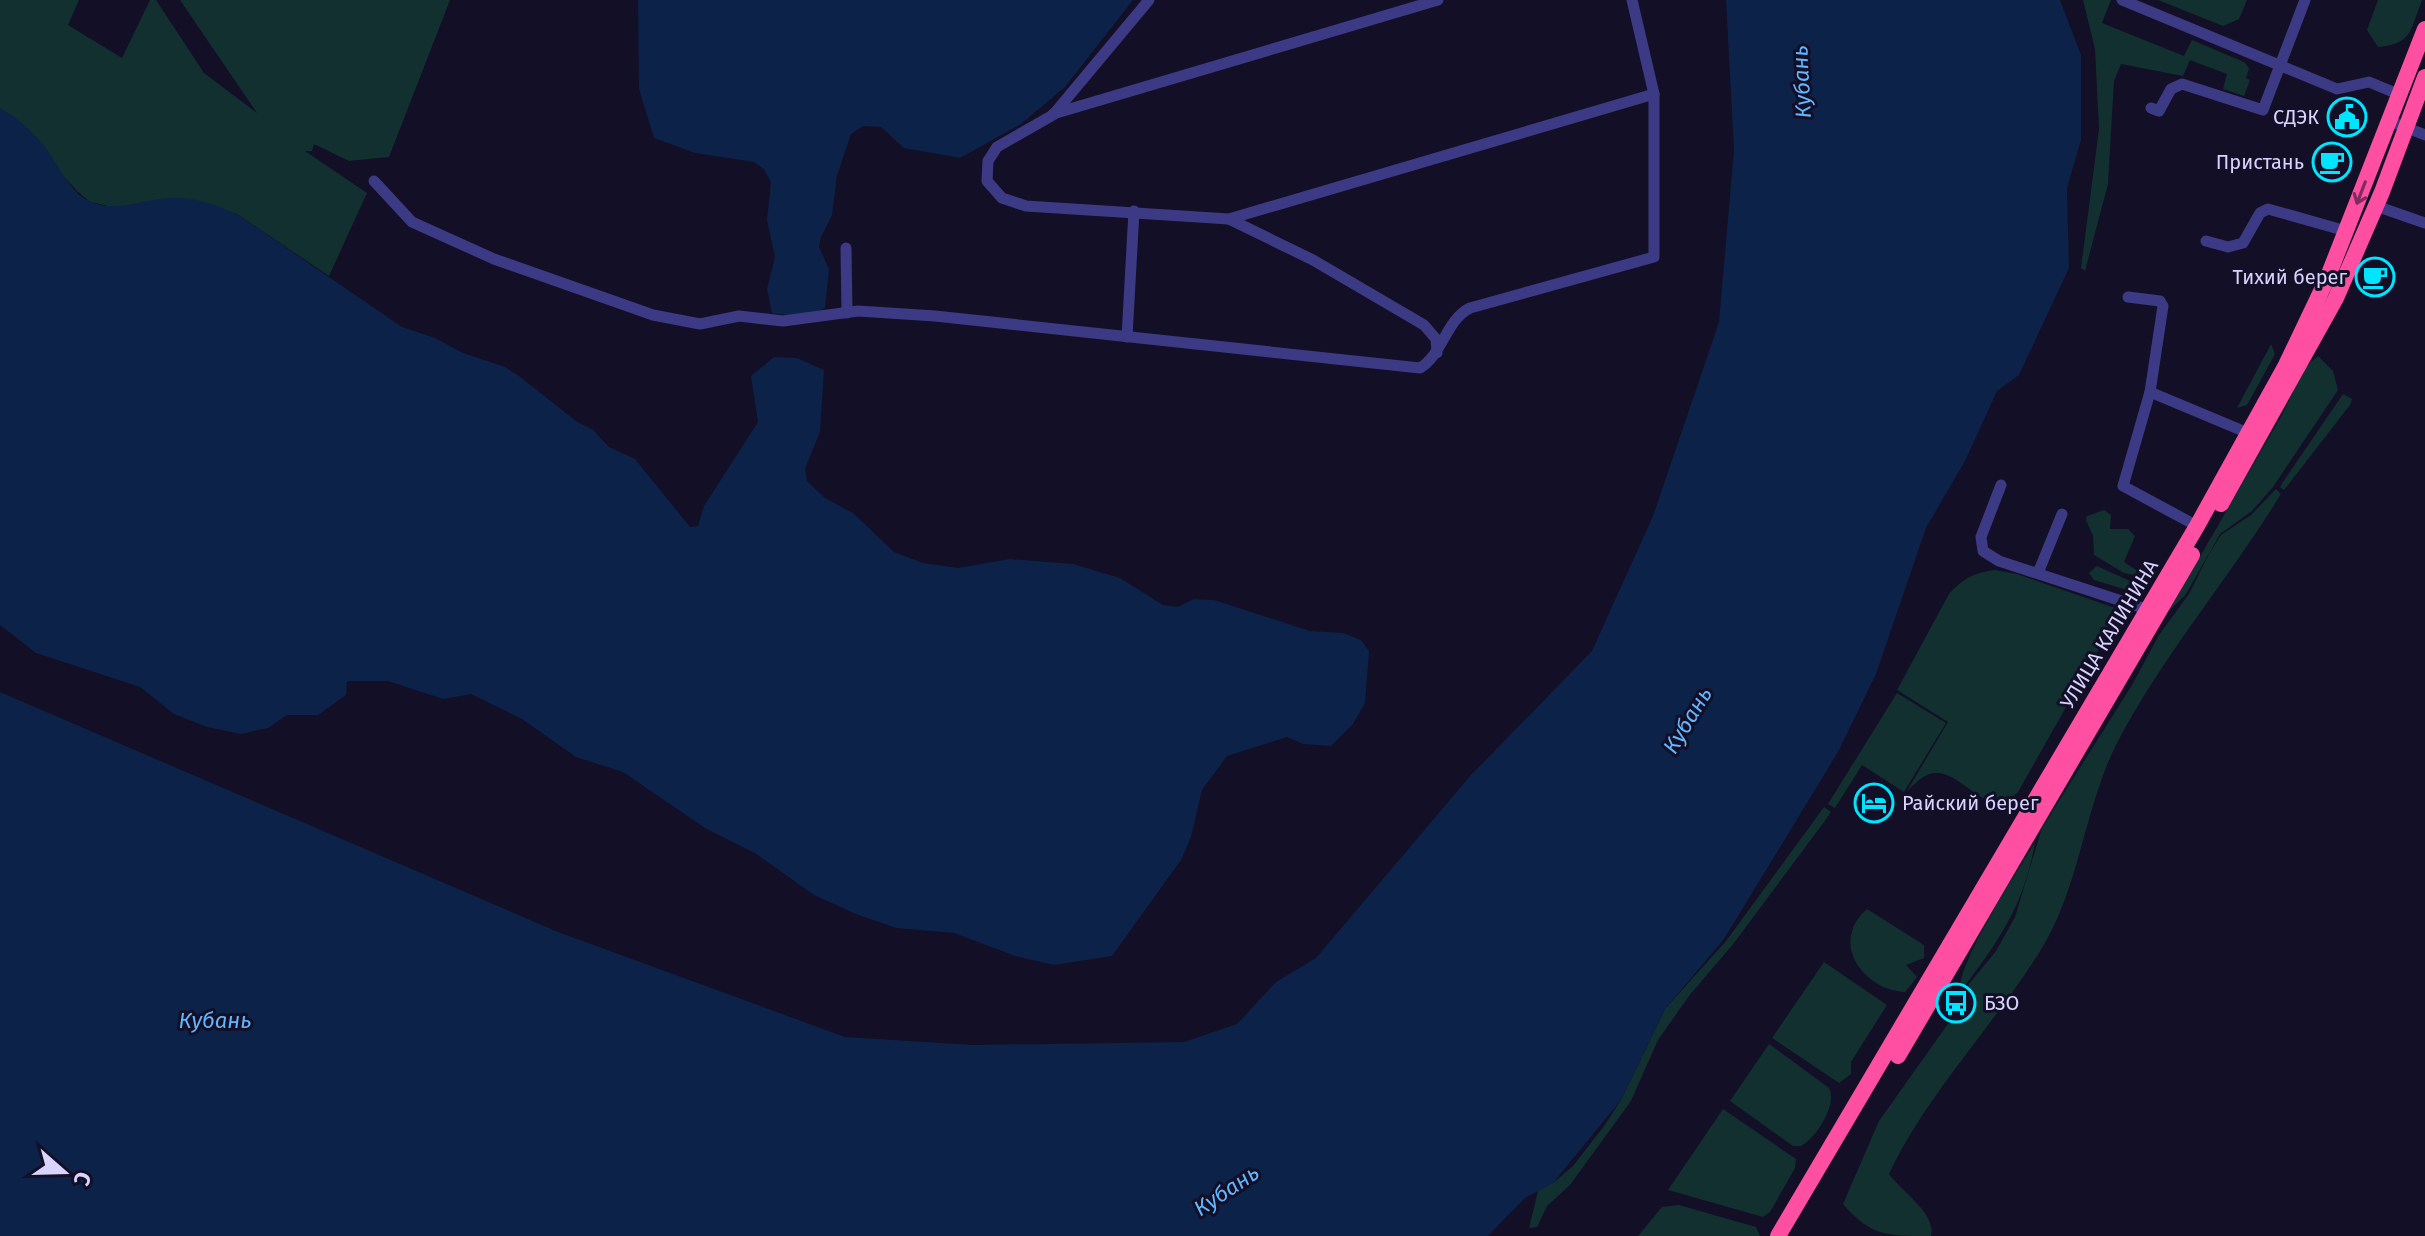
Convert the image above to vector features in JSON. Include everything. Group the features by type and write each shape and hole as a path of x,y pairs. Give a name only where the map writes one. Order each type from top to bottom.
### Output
{"highway":[{"name":"УЛИЦА КАЛИНИНА","path":"1790,1236 1867,1111 2314,342 2345,256 2346,231 2425,29"},
{"name":"УЛИЦА КАЛИНИНА","path":"1778,1236 2197,526 2345,256 2376,206 2425,77"}],"street":[{"path":"1053,115 1149,0"},
{"path":"1438,0 1053,115 1005,140 992,153 987,181 995,194 1026,206 1229,219 1654,94"},
{"path":"374,181 412,222 494,259 653,315 700,324 739,316 783,321 847,313 935,316 1420,368 1437,353 1458,317 1470,308 1654,257 1654,94 1632,0"},
{"path":"2122,0 2337,89 2369,82 2398,94"},
{"path":"2151,108 2159,111 2171,89 2182,84 2263,110 2305,0"},
{"path":"2387,120 2425,135"},
{"path":"2376,206 2425,223"},
{"path":"2206,241 2239,246 2247,240 2260,213 2268,209 2346,231"},
{"path":"1127,337 1134,211"},
{"path":"1229,219 1313,260 1424,325 1436,339 1437,353"},
{"path":"846,248 847,313"},
{"path":"2128,297 2160,301 2163,306 2150,392 2123,486 2197,526"},
{"path":"2150,392 2248,433"},
{"path":"2001,485 1981,537 1983,551 1999,561 2146,609"},
{"path":"2038,573 2062,514"}],"green space":[{"path":"0,0 79,0 68,25 122,58 150,0 156,0 204,73 257,113 180,0 450,0 389,157 349,161 314,144 312,151 305,151 367,193 329,276 237,214 173,198 117,208 90,202 0,108"},
{"path":"2083,0 2111,0 2102,23 2184,56 2192,40 2244,62 2249,68 2246,78 2250,80 2244,96 2223,89 2227,74 2190,60 2183,76 2121,64 2114,81 2108,184 2085,271 2081,268 2099,129 2095,49"},
{"path":"2158,0 2247,0 2239,19 2223,26"},
{"path":"2378,0 2422,0 2409,34 2398,43 2378,47 2367,30"},
{"path":"2271,344 2275,354 2247,405 2237,408"},
{"path":"2318,356 2333,371 2338,390 2273,487 2252,511 2220,534 2186,594 2168,612 2282,415 2304,368"},
{"path":"2343,394 2352,399 2350,405 2284,490 2280,487 2283,482"},
{"path":"2276,489 2281,494 2175,648 2117,743 2097,794 2065,899 2042,948 1923,1115 1889,1174 1924,1211 1929,1219 1931,1236 1902,1236 1871,1228 1843,1204 1879,1121 1962,1004 1969,984 1996,951 2015,917 2042,828 2132,685 2159,635 2189,594 2209,554 2221,535 2251,515"},
{"path":"2104,510 2111,515 2110,529 2128,529 2135,536 2124,562 2139,572 2139,576 2124,573 2094,555 2093,536 2086,520 2087,516"},
{"path":"2097,566 2130,581 2132,586 2127,590 2094,580 2089,573"},
{"path":"1995,570 2017,574 2121,610 2018,792 2006,800 1994,802 1939,773 1924,776 1907,791 1948,722 1897,690 1949,594 1969,577"},
{"path":"1897,693 1946,723 1904,792 1862,765 1835,808 1828,804"},
{"path":"1824,807 1831,812 1824,822 1658,1040 1631,1101 1570,1185 1547,1206 1537,1227 1529,1228 1539,1187 1553,1183 1573,1166 1604,1126 1621,1100 1665,1009 1726,941"},
{"path":"2035,842 2024,885 2008,922 1960,992 1961,979 1978,939"},
{"path":"1867,909 1924,945 1924,958 1906,965 1917,977 1905,992 1876,983 1864,974 1856,962 1851,949 1851,936 1856,922"},
{"path":"1824,962 1887,1005 1851,1062 1851,1074 1839,1083 1772,1038"},
{"path":"1769,1044 1829,1088 1831,1103 1824,1120 1801,1146 1793,1146 1730,1101"},
{"path":"1723,1109 1796,1159 1795,1168 1770,1212 1763,1217 1668,1190"},
{"path":"1679,1205 1756,1227 1760,1236 1638,1236 1662,1207"}],"water":[{"path":"638,0 1133,0 1065,87 1021,124 960,158 904,148 881,127 863,126 851,134 837,176 832,215 819,247 829,269 825,308 812,313 786,315 772,313 767,289 775,257 767,220 771,182 764,169 754,162 695,153 654,138 639,89"},
{"name":"Кубань","path":"1726,0 2060,0 2081,55 2081,140 2067,188 2069,268 2019,375 1997,391 1965,461 1926,528 1876,674 1838,752 1724,939 1665,1009 1621,1100 1553,1183 1525,1198 1488,1236 0,1236 0,692 558,932 845,1037 973,1045 1184,1042 1237,1024 1276,982 1316,958 1471,775 1592,651 1653,516 1719,322 1734,150"},
{"path":"0,108 36,137 72,187 85,199 113,206 180,198 205,202 237,214 402,327 505,367 576,421 593,430 609,447 635,459 690,527 698,526 704,506 758,422 751,376 774,357 797,358 824,370 820,432 805,469 807,481 825,498 853,513 894,552 923,563 958,568 1010,559 1073,564 1120,578 1163,605 1178,607 1194,599 1214,600 1310,631 1343,633 1361,640 1369,651 1365,703 1353,724 1331,746 1303,744 1287,737 1227,756 1202,790 1191,837 1181,860 1112,956 1054,965 1015,956 954,933 896,928 814,895 755,853 705,828 623,772 576,757 522,719 471,694 443,699 388,681 347,681 346,695 318,715 287,715 268,728 241,734 207,727 174,714 140,687 36,653 0,625"}],"place":[{"name":"СДЭК","path":"2347,117"},
{"name":"Пристань","path":"2332,162"},
{"name":"Тихий берег","path":"2375,277"},
{"name":"Райский берег","path":"1874,803"},
{"name":"БЗО","path":"1956,1003"}]}
